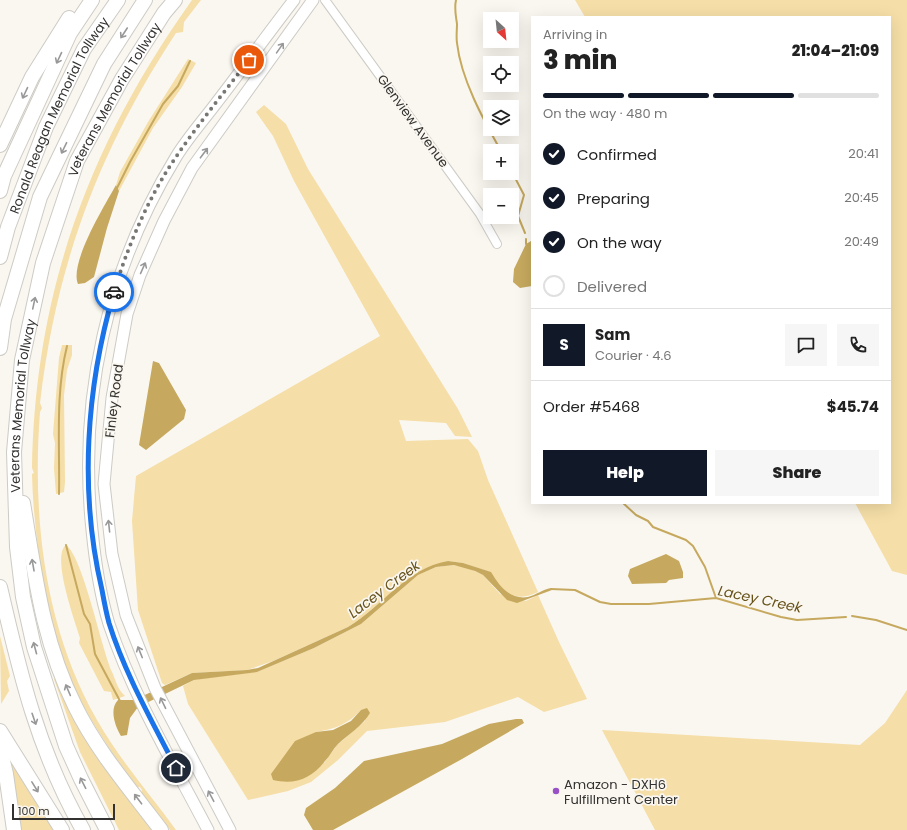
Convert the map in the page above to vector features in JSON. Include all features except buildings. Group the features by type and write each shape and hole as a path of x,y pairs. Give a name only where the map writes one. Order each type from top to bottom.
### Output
{"highway":[{"path":"0,146 32,77 82,0"},
{"name":"Ronald Reagan Memorial Tollway","path":"0,191 4,176 70,33 92,0"},
{"name":"Ronald Reagan Memorial Tollway","path":"0,257 8,227 46,127 84,49 118,0"},
{"name":"Veterans Memorial Tollway","path":"0,348 4,319 40,197 104,64 145,0"},
{"name":"Veterans Memorial Tollway","path":"108,830 81,780 66,746 34,647 23,597 17,547 14,452 22,360 43,263 77,161 122,79 164,13 175,0"},
{"path":"14,452 42,615 64,680 89,731 108,760 161,830"},
{"path":"0,587 21,677 32,714 44,748 60,785 83,830"},
{"path":"0,731 62,830"},
{"path":"0,748 6,774 14,830"}],"main road":[{"name":"Finley Road","path":"208,830 132,683 109,622 95,559 88,490 91,405 108,314 120,271 146,210 177,155 294,0"},
{"name":"Finley Road","path":"230,830 155,688 126,615 112,554 104,484 112,398 127,314 140,275 164,221 192,168 313,0"}],"street":[{"name":"Glenview Avenue","path":"325,0 480,214 497,244"}],"shaded area":[{"path":"192,0 201,0 184,22 183,32 176,33 149,77 103,165 85,210 57,303 47,352 40,403 42,408 40,412 38,451 38,491 46,570 54,609 65,647 79,684 97,720 125,762 176,830 170,830 141,793 142,790 140,787 137,787 108,747 82,704 62,659 54,636 49,611 47,609 39,559 32,474 34,473 32,468 35,404 44,342 57,282 74,223 96,166 124,110 155,55"},
{"path":"575,0 907,0 907,575 892,571 856,504 891,504 891,16 584,16"},
{"path":"188,59 196,63 182,87 153,128 119,191 116,185 120,172 148,122"},
{"path":"264,105 286,124 308,169 458,409 472,437 455,436 446,423 399,420 406,441 468,439 478,451 488,480 538,592 522,597 515,596 504,590 490,572 463,563 448,561 413,575 360,619 348,627 273,661 247,670 192,673 165,685 162,683 138,610 132,521 136,476 380,336 294,181 273,136 256,112"},
{"path":"116,185 119,191 94,277 85,283 78,284 77,275 83,249"},
{"path":"531,241 531,286 520,288 513,282 514,269 526,244"},
{"path":"62,345 72,345 72,355 67,370 64,395 64,492 56,494 54,468 55,443 53,434 59,358"},
{"path":"153,361 159,363 186,410 184,419 146,450 139,445"},
{"path":"66,545 79,566 108,660 117,685 125,696 113,700 111,692 104,691 79,643 80,638 69,604 61,562 62,551"},
{"path":"666,554 679,561 683,572 683,578 669,580 666,583 632,584 628,576 630,569"},
{"path":"448,561 463,563 491,572 497,582 505,590 515,596 528,597 552,588 552,590 517,603 507,600 483,575 475,571 454,565 436,567 418,575 361,624 314,648 257,672 194,680 138,707 130,718 127,735 121,736 115,723 113,713 115,704 118,700 134,700 192,673 258,668 348,627 419,571"},
{"path":"454,565 466,567 483,575 500,594 526,601 538,595 587,699 544,712 518,697 445,722 367,731 338,760 311,782 288,791 248,800 188,704 183,686 194,680 204,678 257,672 314,648 361,624 418,575 436,567","holes":["361,710 365,721 337,745 324,763 316,732 341,725"]},
{"path":"0,636 10,676 7,681 9,691 1,704"},
{"path":"56,678 154,830 119,830 80,752 54,679"},
{"path":"907,690 907,830 655,830 602,730 860,745 885,723"},
{"path":"367,708 370,713 367,718 338,744 327,759 314,772 295,781 288,782 273,780 271,774 295,741 316,732 333,730 351,721 361,710"},
{"path":"522,719 524,723 333,830 313,830 304,815 306,808 335,788 364,761 442,744 489,724"},
{"path":"9,757 54,830 21,830"}],"waterway":[{"path":"456,0 455,9 457,41 463,71 480,112 497,144"},
{"path":"116,190 163,104 178,86 190,61"},
{"path":"516,180 524,195 518,216 525,233"},
{"path":"526,239 526,244"},
{"path":"59,494 59,401 63,364 67,346"},
{"path":"624,504 636,515 648,521 653,527 686,540 693,546 705,567 716,598"},
{"path":"66,545 84,614 90,624 95,654 120,701"},
{"name":"Lacey Creek","path":"551,589 575,590 600,602 611,604 649,604 716,598 781,617 797,620 846,617"},
{"name":"Lacey Creek","path":"852,616 876,620 907,630"}],"way so far":[{"path":"114,292 120,271 146,210 177,155 249,60"}],"place":[{"name":"Amazon - DXH6 Fulfillment Center","path":"556,791"}],"route":[{"path":"114,292 106,321 91,405 88,490 95,559 109,622 132,683 176,768"}]}
